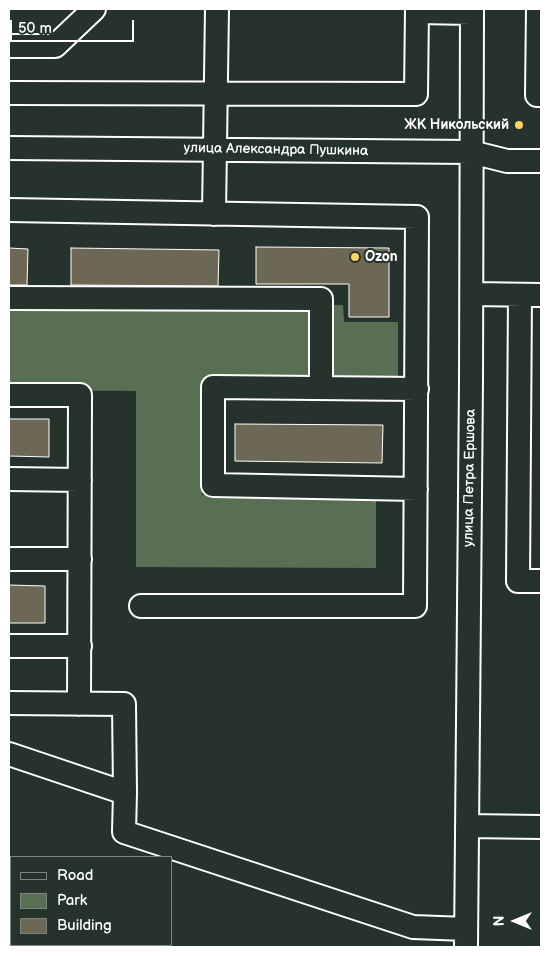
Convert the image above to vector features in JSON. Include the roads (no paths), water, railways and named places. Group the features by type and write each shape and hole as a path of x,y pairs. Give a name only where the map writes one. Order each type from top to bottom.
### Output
{"street":[{"path":"9,46 55,46 94,9"},
{"path":"214,214 217,9"},
{"path":"538,9 537,94 541,95"},
{"path":"9,93 416,94 417,10 472,11"},
{"name":"улица Петра Ершова","path":"467,942 472,294 472,11"},
{"name":"улица Александра Пушкина","path":"9,148 471,152 507,161 541,161"},
{"path":"9,210 417,217 415,606 141,606"},
{"path":"472,294 531,295 518,580 541,581"},
{"path":"9,298 321,298 321,388"},
{"path":"416,489 212,485 213,387 417,389"},
{"path":"9,395 80,395 79,704"},
{"path":"9,479 80,480"},
{"path":"9,559 80,560"},
{"path":"9,646 80,646"},
{"path":"9,703 124,704 124,832 413,927 467,942"},
{"path":"9,754 125,793"},
{"path":"467,826 541,827"}],"place":[{"name":"ЖК Никольский","path":"519,125"},
{"name":"Ozon","path":"355,257"}]}
